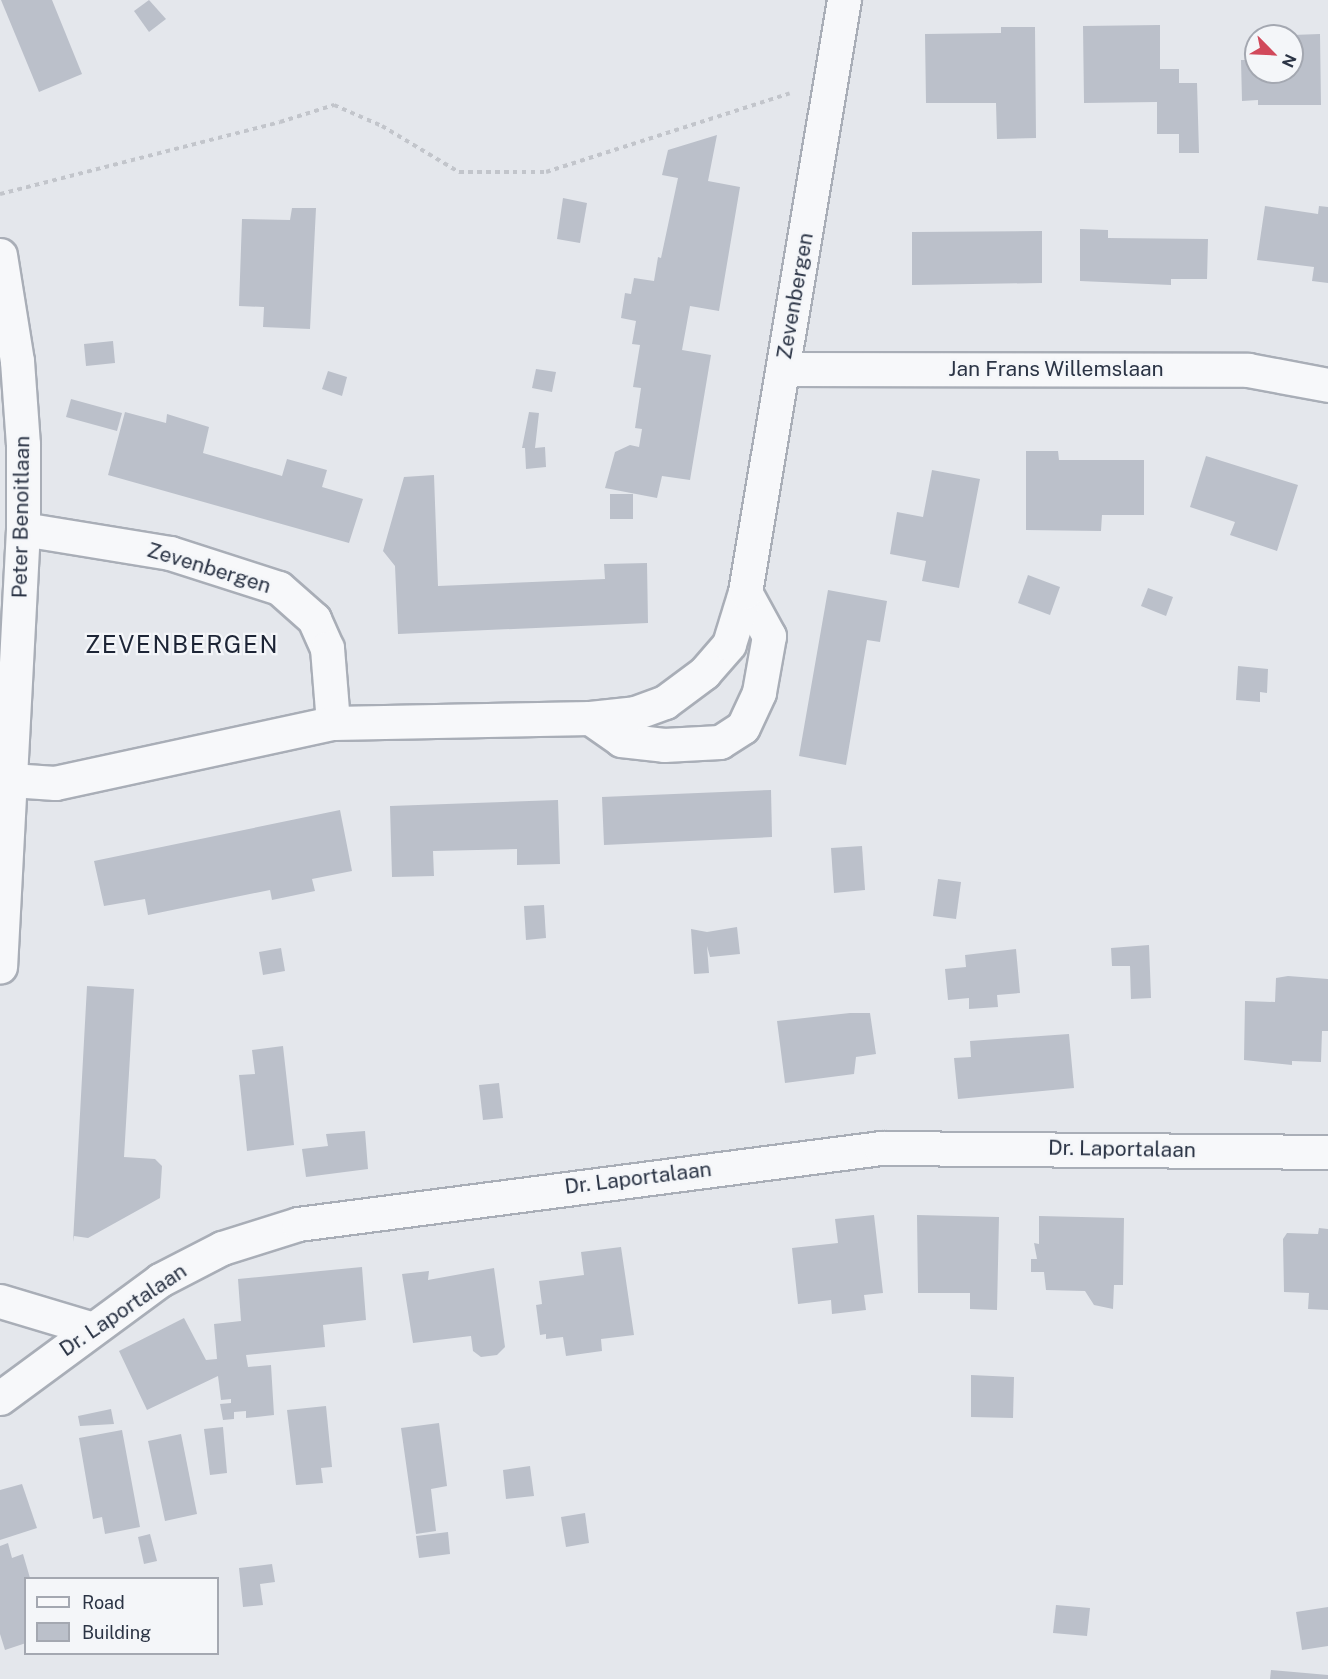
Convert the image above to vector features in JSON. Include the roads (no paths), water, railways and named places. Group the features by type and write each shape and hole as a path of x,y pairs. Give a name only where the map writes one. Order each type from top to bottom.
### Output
{"street":[{"name":"Zevenbergen","path":"11,780 55,783 333,723 590,718 635,713 665,702 704,673 729,644 745,592 844,0"},
{"name":"Peter Benoitlaan","path":"0,255 18,373 24,444 23,529 11,780 4,827 0,966"},
{"name":"Jan Frans Willemslaan","path":"783,369 1248,370 1328,385"},
{"name":"Zevenbergen","path":"23,529 170,553 279,588 314,619 327,648 333,723"},
{"path":"590,718 621,740 664,745 720,742 743,727 759,692 769,636 745,592"},
{"name":"Dr. Laportalaan","path":"0,1398 90,1329 160,1280 222,1248 298,1224 352,1214 881,1148 1328,1152"},
{"path":"0,1301 90,1329"}],"district":[{"name":"ZEVENBERGEN","path":"182,645"}]}
